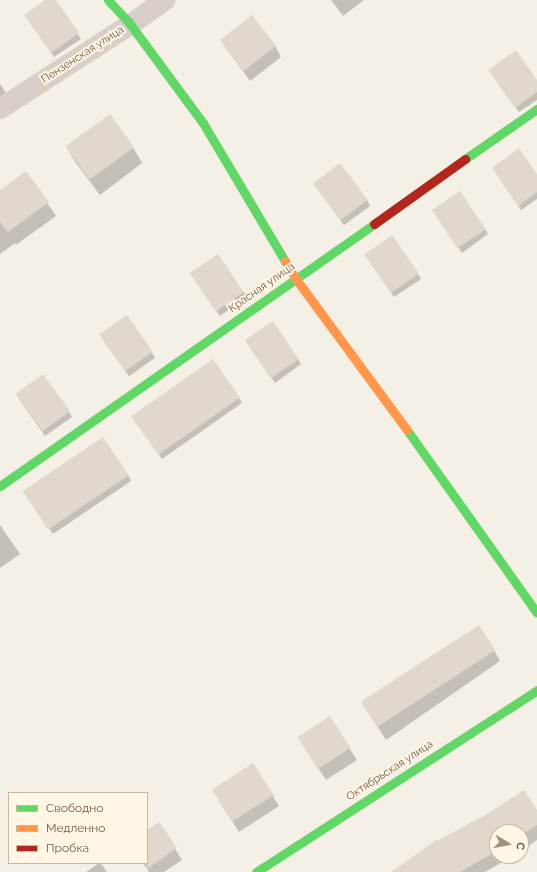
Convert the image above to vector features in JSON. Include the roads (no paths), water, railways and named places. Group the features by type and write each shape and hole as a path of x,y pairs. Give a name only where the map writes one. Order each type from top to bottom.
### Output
{"street":[{"path":"108,0 130,24 203,124 296,279 448,485 537,613"},
{"name":"Пензенская улица","path":"0,108 130,24 164,0"},
{"name":"Красная улица","path":"0,486 537,109"},
{"name":"Октябрьская улица","path":"256,872 537,690"}]}
